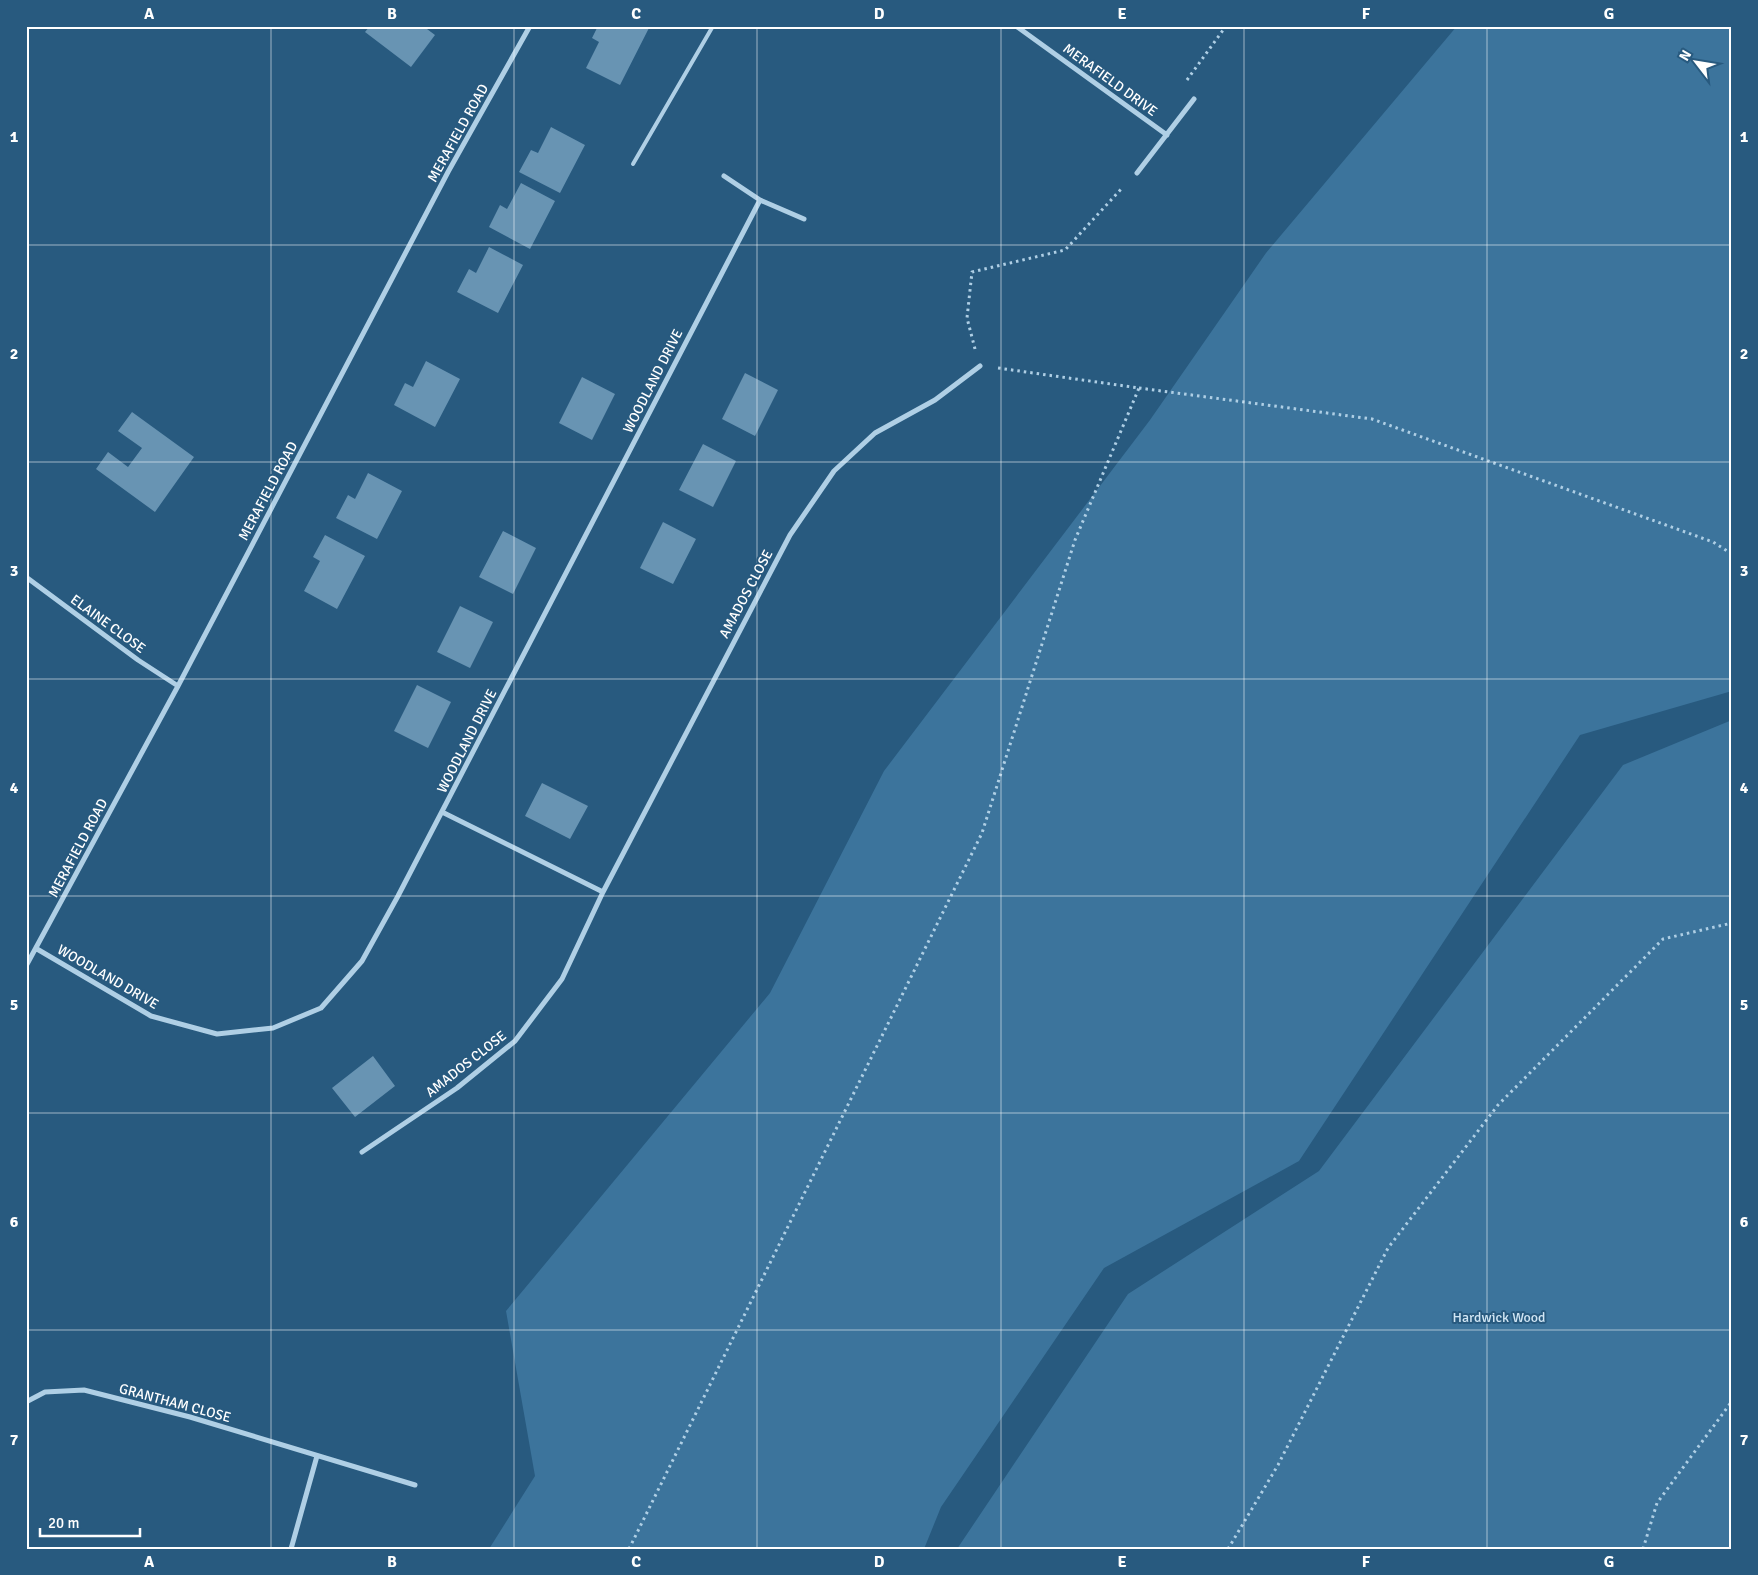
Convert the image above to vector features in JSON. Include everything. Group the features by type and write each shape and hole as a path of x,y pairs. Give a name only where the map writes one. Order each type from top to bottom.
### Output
{"street":[{"name":"MERAFIELD ROAD","path":"26,966 37,949 178,686 448,172 530,26"},
{"name":"MERAFIELD DRIVE","path":"1016,26 1167,135"},
{"path":"1137,172 1194,99"},
{"path":"724,176 760,200 804,219"},
{"name":"WOODLAND DRIVE","path":"37,949 151,1016 217,1034 273,1028 321,1008 362,961 442,812 760,200"},
{"name":"AMADOS CLOSE","path":"362,1152 457,1088 515,1041 562,979 603,892 790,535 834,471 875,433 935,400 980,366"},
{"name":"ELAINE CLOSE","path":"26,577 138,660 178,686"},
{"path":"442,812 603,892"},
{"name":"GRANTHAM CLOSE","path":"26,1402 45,1392 84,1390 190,1417 415,1485"},
{"path":"291,1549 317,1456"}],"lane":[{"path":"633,164 713,26"}],"path":[{"path":"1194,99 1184,85 1226,26"},
{"path":"1137,172 1065,250 972,272 967,318 980,366 1372,419 1713,542 1732,554"},
{"path":"629,1549 982,833 1075,540 1139,388"},
{"path":"1228,1549 1278,1465 1388,1248 1498,1105 1663,939 1732,923"},
{"path":"1643,1549 1656,1503 1732,1401"}],"green space":[{"path":"1457,26 1732,26 1732,691 1580,735 1299,1161 1104,1268 941,1507 924,1549 489,1549 535,1476 506,1311 770,993 884,771 1150,420 1266,253"},
{"name":"Hardwick Wood","path":"1732,720 1732,1549 957,1549 1128,1294 1319,1171 1623,765"}],"building":[{"path":"370,26 423,26 435,35 411,67 365,32"},
{"path":"598,26 650,26 620,85 586,68 599,42 592,38"},
{"path":"551,127 585,145 560,193 519,172 531,150 538,153"},
{"path":"521,183 555,201 530,249 489,227 500,205 507,209"},
{"path":"489,247 523,265 498,313 457,292 469,269 476,273"},
{"path":"426,361 460,379 435,427 394,405 405,383 413,387"},
{"path":"745,373 778,390 755,436 722,419"},
{"path":"582,377 615,394 592,440 559,423"},
{"path":"132,412 194,457 155,512 96,469 108,452 128,467 142,448 118,431"},
{"path":"703,444 736,461 713,507 679,490"},
{"path":"368,473 402,491 377,539 336,518 348,495 355,499"},
{"path":"663,522 696,539 673,584 640,568"},
{"path":"503,531 536,548 513,594 479,577"},
{"path":"325,535 365,556 337,609 304,591 320,561 313,557"},
{"path":"460,606 493,622 470,668 437,652"},
{"path":"417,685 451,702 428,748 394,731"},
{"path":"542,783 588,806 570,839 525,816"},
{"path":"373,1056 395,1086 355,1117 332,1088"}]}
